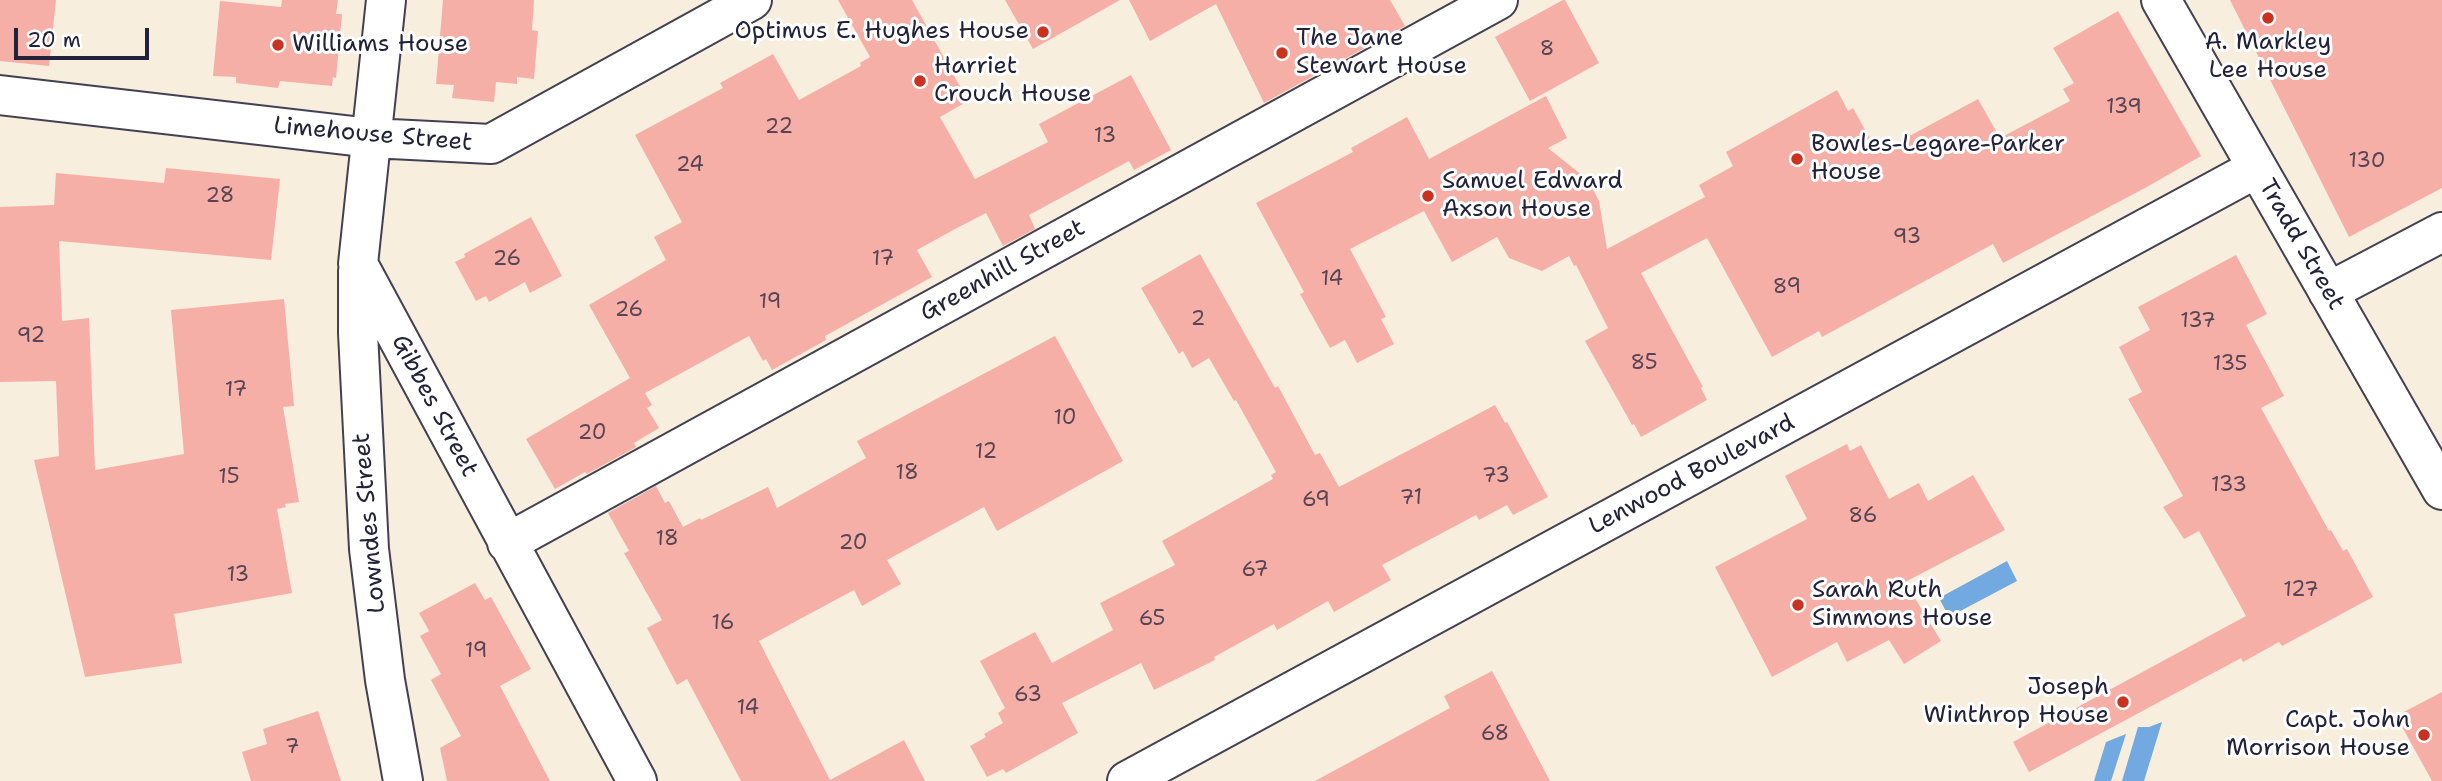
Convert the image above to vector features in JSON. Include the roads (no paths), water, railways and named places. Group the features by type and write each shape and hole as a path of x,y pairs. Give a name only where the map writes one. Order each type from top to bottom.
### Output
{"street":[{"path":"358,264 386,0"},
{"name":"Limehouse Street","path":"0,95 371,138 491,144 752,0"},
{"name":"Greenhill Street","path":"507,543 1498,0"},
{"name":"Tradd Street","path":"2161,0 2442,490"},
{"name":"Lenwood Boulevard","path":"1127,781 2257,168"},
{"path":"2328,292 2442,232"},
{"name":"Gibbes Street","path":"358,264 637,781"},
{"name":"Lowndes Street","path":"358,264 358,333 369,550 385,680 403,781"}],"water":[{"path":"2007,561 2017,581 1949,617 1939,598"},
{"path":"2162,722 2144,781 2122,781 2138,727 2149,727"},
{"path":"2126,734 2111,781 2094,781 2106,742"}],"place":[{"name":"A. Markley Lee House","path":"2268,18"},
{"name":"Optimus E. Hughes House","path":"1043,32"},
{"name":"Williams House","path":"278,45"},
{"name":"The Jane Stewart House","path":"1282,53"},
{"name":"Harriet Crouch House","path":"920,81"},
{"name":"Bowles-Legare-Parker House","path":"1797,159"},
{"name":"Samuel Edward Axson House","path":"1428,196"},
{"name":"Sarah Ruth Simmons House","path":"1798,605"},
{"name":"Joseph Winthrop House","path":"2123,702"},
{"name":"Capt. John Morrison House","path":"2424,735"}]}
